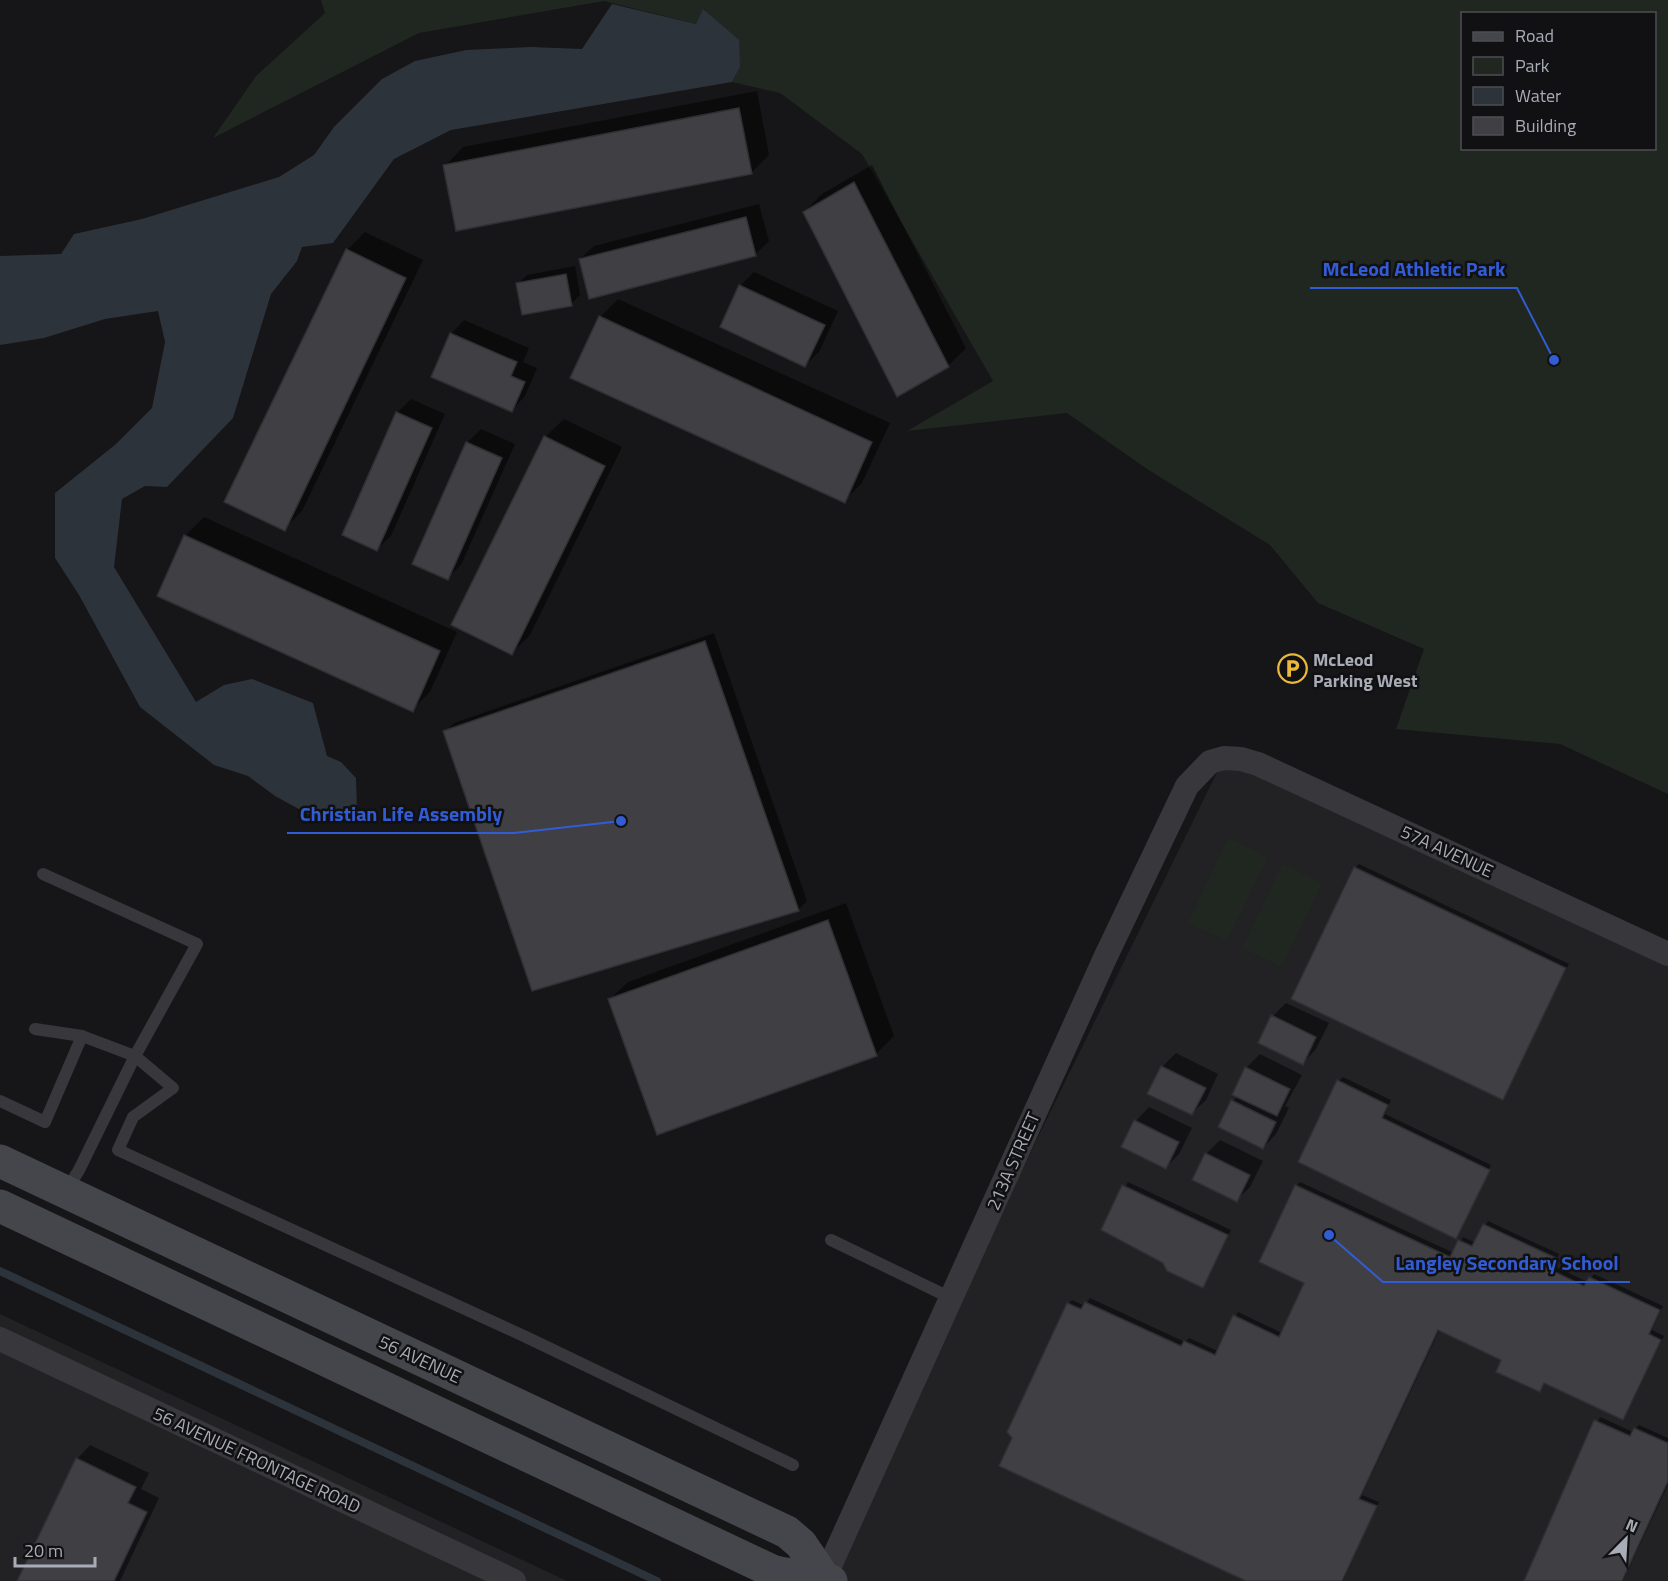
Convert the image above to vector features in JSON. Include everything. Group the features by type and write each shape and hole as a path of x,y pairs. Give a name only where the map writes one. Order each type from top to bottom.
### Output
{"main road":[{"name":"56 AVENUE","path":"0,1161 787,1532 801,1544 826,1580"},
{"path":"14,1213 66,1192"},
{"path":"14,1213 772,1571 785,1576 826,1580"}],"street":[{"name":"57A AVENUE","path":"1224,758 1241,759 1258,764 1668,954"},
{"name":"213A STREET","path":"826,1580 1105,958 1187,786 1210,762 1224,758"},
{"name":"56 AVENUE FRONTAGE ROAD","path":"0,1339 514,1581"}],"lane":[{"path":"43,874 197,944 135,1056 80,1170 66,1192"},
{"path":"35,1029 82,1036 135,1056 173,1088 133,1117 118,1150 450,1302 793,1465"},
{"path":"0,1101 45,1122 82,1036"},
{"path":"831,1240 951,1298"}],"shaded area":[{"path":"1224,758 1668,954 1668,1581 823,1581 852,1516"},
{"path":"0,1314 567,1581 0,1581"}],"green space":[{"path":"321,0 1668,0 1668,794 1560,744 1396,729 1424,649 1318,603 1270,545 1147,469 1067,413 907,431 993,381 862,154 780,93 732,82 740,67 704,9 696,24 604,1 419,33 213,138 256,76 325,13"},
{"path":"1228,838 1268,857 1227,941 1188,923"},
{"path":"1282,864 1322,883 1282,967 1242,948"}],"water":[{"path":"612,4 696,24 703,9 739,40 740,67 732,82 451,130 394,159 333,243 302,247 297,261 271,294 233,418 167,487 145,486 122,499 114,567 196,702 224,685 252,679 313,703 327,756 341,762 356,778 357,810 329,815 308,814 275,796 248,776 214,765 140,707 79,595 55,558 55,493 116,444 152,408 165,342 158,311 105,319 44,338 0,345 0,256 61,254 74,234 142,219 279,177 314,155 334,127 382,79 415,61 466,50 531,47 582,49"}],"building":[{"path":"739,108 752,174 456,231 443,165"},
{"path":"854,182 949,367 897,397 803,212"},
{"path":"746,217 756,256 589,299 579,259"},
{"path":"346,249 406,278 285,531 224,502"},
{"path":"566,274 572,306 522,315 516,283"},
{"path":"739,285 825,325 805,367 720,327"},
{"path":"599,316 872,442 845,503 570,378"},
{"path":"450,333 517,362 511,376 525,382 512,412 431,377"},
{"path":"396,412 432,428 377,551 342,535"},
{"path":"544,436 605,466 512,655 451,625"},
{"path":"466,442 502,458 448,580 412,564"},
{"path":"184,535 440,651 413,712 157,596"},
{"path":"705,641 799,911 532,991 443,731"},
{"path":"1354,867 1566,968 1503,1100 1291,999"},
{"path":"828,920 877,1056 657,1135 608,999"},
{"path":"1271,1015 1316,1037 1303,1065 1258,1043"},
{"path":"1161,1066 1206,1088 1192,1115 1147,1094"},
{"path":"1245,1067 1290,1089 1277,1116 1232,1095"},
{"path":"1337,1080 1388,1105 1382,1118 1490,1170 1456,1239 1298,1162"},
{"path":"1231,1100 1276,1122 1263,1149 1218,1127"},
{"path":"1134,1120 1179,1142 1166,1169 1121,1147"},
{"path":"1205,1153 1250,1175 1237,1202 1192,1180"},
{"path":"1122,1185 1228,1235 1203,1288 1167,1271 1163,1263 1101,1230"},
{"path":"1295,1185 1450,1257 1458,1240 1472,1246 1483,1224 1556,1258 1551,1270 1584,1286 1589,1277 1660,1310 1649,1334 1661,1340 1623,1420 1544,1383 1540,1392 1496,1372 1501,1360 1438,1330 1359,1499 1377,1506 1342,1581 1246,1581 999,1466 1012,1438 1007,1432 1067,1303 1081,1309 1085,1302 1181,1346 1184,1341 1215,1355 1233,1315 1279,1337 1304,1283 1259,1262"},
{"path":"1594,1420 1630,1436 1634,1428 1668,1443 1668,1481 1622,1581 1524,1581"},
{"path":"76,1458 136,1487 128,1503 147,1512 114,1581 17,1581"}],"waterway":[{"path":"0,1271 657,1581"}],"place":[{"name":"McLeod Athletic Park","path":"1554,360"},
{"name":"McLeod Parking West","path":"1292,669"},
{"name":"Christian Life Assembly","path":"621,821"},
{"name":"Langley Secondary School","path":"1329,1235"}]}
